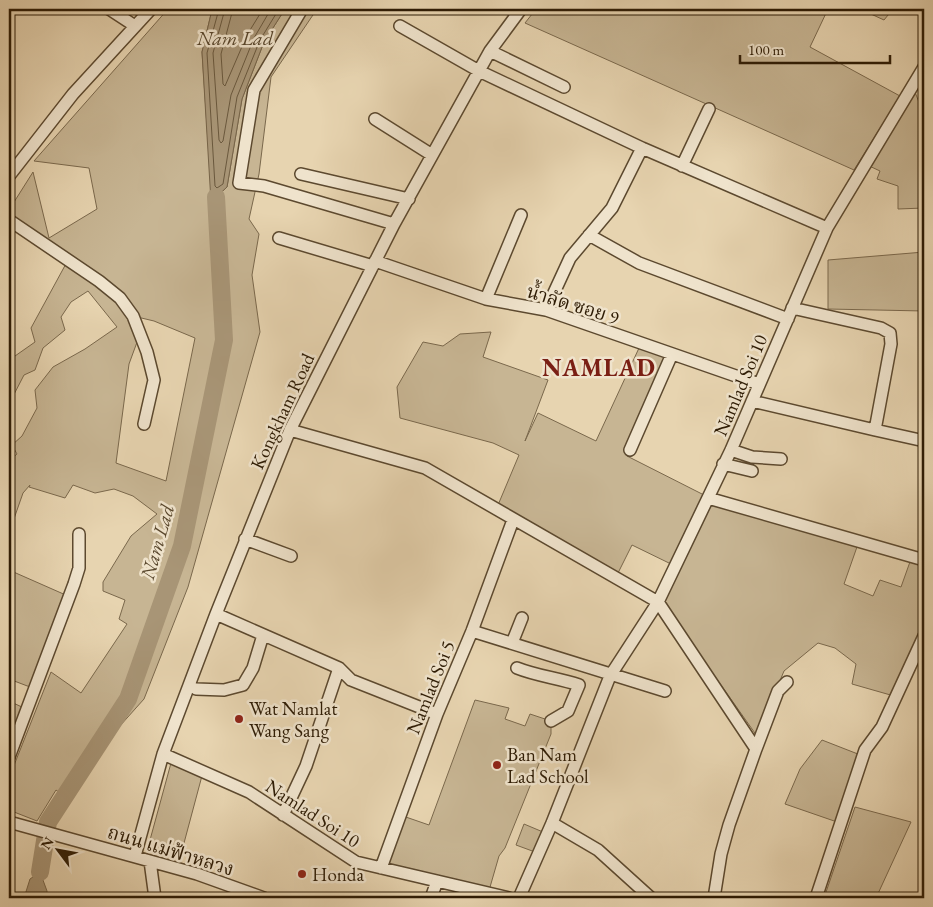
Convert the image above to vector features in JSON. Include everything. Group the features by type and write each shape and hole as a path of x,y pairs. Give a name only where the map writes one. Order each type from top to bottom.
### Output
{"street":[{"path":"109,9 135,26"},
{"path":"9,176 74,94 150,9"},
{"path":"302,9 254,90 239,183 264,186 394,224"},
{"name":"Kongkham Road","path":"135,856 163,754 245,539 290,430 394,224 490,51 521,9"},
{"path":"400,26 479,71 642,148 827,228"},
{"path":"490,51 564,87"},
{"name":"Namlad Soi 10","path":"519,898 552,823 610,676 658,602 731,450 827,228 924,67"},
{"path":"682,166 709,109"},
{"path":"375,119 432,155"},
{"path":"546,310 570,258 612,208 642,148"},
{"path":"301,174 409,199"},
{"path":"486,300 521,215"},
{"path":"9,220 99,281 120,298 133,316 147,352 154,380 144,424"},
{"path":"589,235 639,264 788,319"},
{"name":"น้ำลัด ซอย 9","path":"279,238 374,264 486,300 546,310 759,384"},
{"path":"792,308 881,328 890,333 891,344 875,430"},
{"path":"630,450 672,354"},
{"path":"752,401 920,440"},
{"path":"290,430 425,468 658,602 756,749"},
{"path":"731,450 752,457 781,458"},
{"path":"723,464 752,470"},
{"path":"708,498 924,560"},
{"name":"Namlad Soi 5","path":"381,868 436,714 472,631 513,520"},
{"path":"9,757 74,584 79,568 79,534"},
{"path":"245,539 291,556"},
{"path":"216,614 340,668 351,680 436,714"},
{"path":"512,643 522,618"},
{"path":"472,631 610,676 665,691"},
{"path":"196,689 224,690 243,685 252,668 263,635"},
{"path":"816,898 865,750 882,727 924,636"},
{"path":"283,815 306,766 340,668"},
{"path":"517,668 537,676 579,685 568,712 551,721"},
{"path":"714,898 728,825 778,691 788,682"},
{"name":"Namlad Soi 10","path":"163,754 249,792 356,862 509,898"},
{"name":"ถนน แม่ฟ้าหลวง","path":"10,822 197,874 264,898"},
{"path":"552,823 598,850 651,898"},
{"path":"150,861 155,898"},
{"path":"431,898 437,881"}],"shaded area":[{"path":"168,9 215,9 211,14 202,52 212,201 227,187 242,99 264,42 285,9 317,9 271,77 259,174 249,219 259,234 252,275 260,332 188,587 144,699 102,746 69,800 56,790 37,821 9,810 9,778 51,672 81,693 127,624 119,619 125,600 103,591 103,582 131,536 157,514 133,496 114,489 95,493 73,485 65,498 29,487 30,485 23,493 9,533 9,461 17,454 12,445 22,436 37,408 35,390 53,367 85,349 117,327 88,291 71,302 61,317 65,330 43,348 35,370 24,375 9,404 9,353 15,356 35,342 31,328 68,260 9,215 9,210 33,172 49,238 97,209 89,168 34,161","holes":["133,316 154,321 195,338 166,481 116,463 129,364 140,334"]},
{"path":"536,9 828,9 810,47 900,96 854,170 525,23"},
{"path":"860,9 893,9 884,20"},
{"path":"913,87 924,115 924,208 898,209 898,186 877,179 880,171 865,164"},
{"path":"924,252 924,311 828,309 828,260"},
{"path":"491,332 483,357 548,380 525,441 538,413 596,441 639,348 670,358 627,456 704,495 671,564 632,545 618,573 498,505 519,455 493,443 400,418 397,387 423,342 443,346 460,334"},
{"path":"711,503 858,544 844,584 873,596 880,580 901,587 911,559 924,563 924,629 894,696 852,684 856,664 835,648 818,643 784,671 757,736 663,603"},
{"path":"9,570 68,596 30,687 9,679"},
{"path":"475,700 509,708 505,719 525,726 530,714 551,721 551,734 505,848 499,856 488,894 381,868 400,815 429,825"},
{"path":"9,701 24,708 9,748"},
{"path":"822,740 863,756 840,823 785,804 800,769"},
{"path":"171,763 203,772 180,858 147,851"},
{"path":"855,807 911,822 876,898 824,898"},
{"path":"524,824 543,832 535,852 516,845"}],"water":[{"name":"Nam Lad","path":"215,9 285,9 264,42 242,99 227,187 211,202 202,52 211,14"},
{"path":"442,653 450,656 443,675 434,671"},
{"path":"40,872 47,891 47,898 24,898 30,879"}],"waterway":[{"name":"Nam Lad","path":"40,872 48,822 128,699 182,546 224,340 216,197"}],"place":[{"name":"Wat Namlat Wang Sang","path":"239,719"},
{"name":"Ban Nam Lad School","path":"497,765"},
{"name":"Honda","path":"302,874"}],"district":[{"name":"NAMLAD","path":"599,368"}]}
